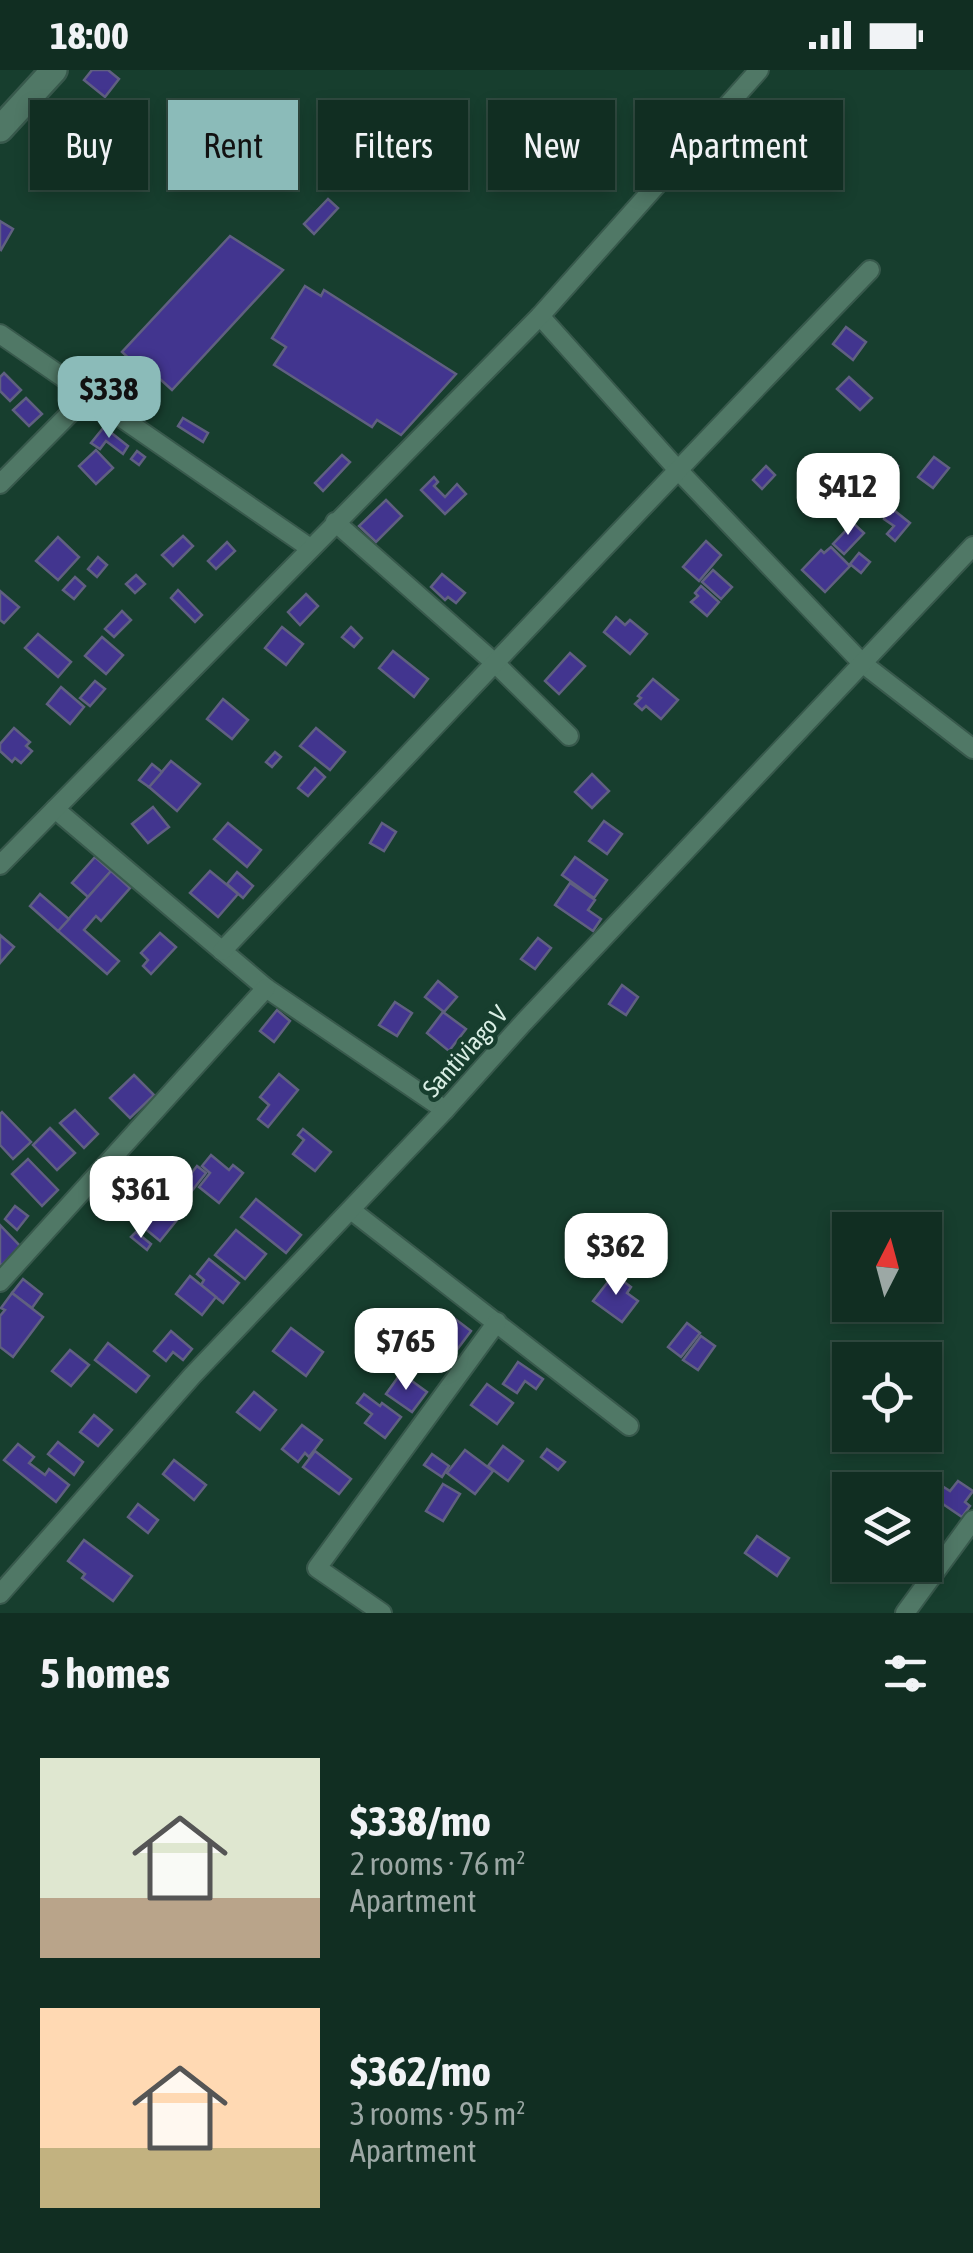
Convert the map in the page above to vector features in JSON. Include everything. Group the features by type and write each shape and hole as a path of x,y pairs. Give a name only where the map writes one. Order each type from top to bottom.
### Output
{"street":[{"path":"0,128 54,70"},
{"path":"0,865 540,316 759,70"},
{"path":"222,951 870,270"},
{"path":"540,316 677,469 862,663 973,749"},
{"path":"0,334 310,548"},
{"path":"0,484 88,395"},
{"path":"335,522 496,664 570,736"},
{"name":"Santiviago V","path":"0,1594 192,1376 973,546"},
{"path":"55,809 266,988 445,1110"},
{"path":"0,1282 266,988"},
{"path":"352,1210 629,1426"},
{"path":"382,1613 317,1568 496,1322"},
{"path":"904,1613 973,1520"}],"building":[{"path":"92,70 108,70 119,79 105,97 84,80"},
{"path":"328,199 338,208 314,234 304,224"},
{"path":"0,221 13,229 1,250 0,249"},
{"path":"230,236 283,270 172,390 138,359 134,363 122,352"},
{"path":"305,286 321,296 324,290 456,374 401,435 377,420 372,427 274,365 286,347 272,338"},
{"path":"846,327 866,342 853,360 833,344"},
{"path":"4,373 21,390 10,401 0,391 0,377"},
{"path":"849,377 872,398 860,410 837,389"},
{"path":"26,398 42,414 29,426 13,410"},
{"path":"183,418 208,433 203,442 178,426"},
{"path":"104,427 128,446 123,454 106,441 100,449 91,443"},
{"path":"96,450 113,468 96,484 79,466"},
{"path":"137,451 145,457 139,465 131,459"},
{"path":"342,455 350,462 323,491 315,483"},
{"path":"887,457 898,466 886,480 875,471"},
{"path":"934,457 949,468 933,488 918,477"},
{"path":"766,466 775,475 762,489 753,480"},
{"path":"854,470 867,480 844,508 832,498"},
{"path":"434,477 438,482 434,486 445,497 457,484 466,494 445,514 421,490"},
{"path":"386,500 402,516 376,542 359,526"},
{"path":"890,507 910,523 895,541 887,534 894,526 884,519"},
{"path":"853,523 864,533 844,554 833,544"},
{"path":"183,536 193,546 173,566 162,555"},
{"path":"58,537 79,557 58,580 36,561"},
{"path":"706,541 721,555 699,581 683,567"},
{"path":"227,542 235,551 216,569 208,561"},
{"path":"831,547 850,566 825,592 802,570 821,550 824,553"},
{"path":"859,553 870,562 861,573 850,564"},
{"path":"98,557 107,565 97,577 88,569"},
{"path":"713,570 732,587 721,599 702,582"},
{"path":"442,574 465,593 456,603 448,597 445,600 431,587"},
{"path":"136,575 145,584 135,593 126,584"},
{"path":"75,577 85,586 74,599 63,590"},
{"path":"701,586 719,602 707,616 691,602"},
{"path":"178,590 202,615 195,622 171,598"},
{"path":"0,591 19,607 4,623 0,620"},
{"path":"306,594 318,606 300,625 288,612"},
{"path":"122,611 131,620 114,637 105,629"},
{"path":"616,617 625,625 630,620 647,634 630,654 604,632"},
{"path":"282,627 303,644 286,665 265,648"},
{"path":"351,627 362,638 354,647 342,637"},
{"path":"38,634 71,662 58,677 25,648"},
{"path":"102,637 123,655 106,674 85,656"},
{"path":"393,651 428,679 414,697 379,668"},
{"path":"570,653 585,666 559,694 545,681"},
{"path":"653,679 678,700 661,719 646,706 642,710 635,704"},
{"path":"95,681 105,689 90,706 80,698"},
{"path":"61,687 84,707 70,724 47,704"},
{"path":"223,699 248,720 232,739 207,719"},
{"path":"14,728 30,742 26,746 32,751 21,763 15,758 12,762 0,751 0,744"},
{"path":"316,728 345,752 330,770 300,746"},
{"path":"275,752 281,757 272,767 266,762"},
{"path":"171,761 200,784 177,811 149,787"},
{"path":"152,764 162,772 149,787 139,780"},
{"path":"315,768 325,777 308,796 298,788"},
{"path":"592,774 609,791 592,808 575,792"},
{"path":"153,807 169,827 148,843 132,824"},
{"path":"604,821 622,834 607,854 589,841"},
{"path":"228,823 261,850 247,867 214,839"},
{"path":"382,823 396,832 384,851 370,843"},
{"path":"95,857 111,871 88,897 72,883"},
{"path":"575,857 607,880 594,898 562,875"},
{"path":"111,871 130,888 101,921 96,916 84,930 119,961 107,974 58,931"},
{"path":"210,871 238,894 218,917 190,893"},
{"path":"237,872 253,886 243,898 227,884"},
{"path":"570,883 595,900 588,910 601,919 593,931 555,905"},
{"path":"40,894 69,919 58,931 30,906"},
{"path":"160,933 176,947 151,974 143,966 148,960 141,953"},
{"path":"0,935 14,947 0,963"},
{"path":"538,938 551,948 535,969 521,959"},
{"path":"438,981 457,997 444,1012 425,997"},
{"path":"622,985 638,997 626,1015 609,1004"},
{"path":"395,1002 412,1013 397,1036 379,1025"},
{"path":"277,1010 290,1021 274,1042 260,1031"},
{"path":"443,1012 466,1029 449,1051 427,1033"},
{"path":"279,1074 298,1090 268,1127 258,1119 269,1105 260,1097"},
{"path":"134,1075 154,1095 130,1118 110,1098"},
{"path":"75,1110 98,1134 84,1148 60,1123"},
{"path":"2,1112 31,1142 13,1159 0,1145"},
{"path":"50,1128 75,1153 57,1170 33,1145"},
{"path":"303,1129 331,1152 315,1171 293,1154 304,1140 298,1135"},
{"path":"211,1155 229,1170 233,1165 243,1173 219,1203 199,1187 210,1173 202,1166"},
{"path":"28,1159 58,1190 42,1206 12,1174"},
{"path":"197,1166 206,1173 191,1192 182,1185"},
{"path":"159,1198 181,1215 160,1241 142,1226 156,1209 153,1206"},
{"path":"256,1199 301,1235 286,1253 241,1217"},
{"path":"15,1206 28,1216 17,1230 5,1219"},
{"path":"0,1225 21,1247 2,1265 0,1264"},
{"path":"236,1230 266,1254 245,1279 215,1255"},
{"path":"136,1232 151,1244 147,1250 131,1237"},
{"path":"209,1259 239,1283 223,1303 201,1285 204,1280 197,1274"},
{"path":"614,1274 631,1287 627,1293 638,1301 622,1322 593,1301"},
{"path":"190,1276 216,1297 202,1315 176,1294"},
{"path":"23,1279 42,1294 32,1308 12,1293"},
{"path":"12,1293 43,1317 13,1357 0,1347 0,1316 5,1310 1,1308"},
{"path":"446,1312 471,1331 447,1363 421,1344"},
{"path":"687,1323 700,1333 681,1357 668,1347"},
{"path":"291,1328 323,1352 306,1376 273,1351"},
{"path":"171,1331 192,1349 183,1360 173,1352 166,1361 154,1351"},
{"path":"701,1336 715,1346 698,1370 683,1360"},
{"path":"108,1343 149,1376 136,1392 95,1360"},
{"path":"70,1350 89,1365 71,1386 52,1371"},
{"path":"518,1362 543,1379 536,1389 525,1381 517,1393 503,1384"},
{"path":"401,1373 427,1392 412,1412 386,1394"},
{"path":"487,1384 513,1403 497,1424 471,1405"},
{"path":"254,1392 276,1410 260,1430 237,1412"},
{"path":"364,1394 401,1417 385,1438 365,1423 372,1414 357,1403"},
{"path":"94,1415 112,1430 98,1446 80,1432"},
{"path":"302,1425 322,1440 309,1457 305,1453 298,1462 282,1449"},
{"path":"58,1442 83,1462 74,1475 48,1454"},
{"path":"18,1444 34,1457 29,1463 45,1475 49,1469 69,1485 56,1502 4,1460"},
{"path":"503,1446 523,1461 508,1481 488,1466"},
{"path":"547,1449 565,1462 558,1470 541,1457"},
{"path":"465,1450 493,1471 475,1494 447,1473"},
{"path":"315,1451 351,1479 339,1494 303,1467"},
{"path":"432,1454 449,1466 442,1477 424,1465"},
{"path":"174,1460 206,1485 194,1500 163,1474"},
{"path":"958,1481 973,1491 965,1502 970,1506 962,1517 942,1503 942,1486 950,1491"},
{"path":"443,1484 460,1494 443,1521 426,1511"},
{"path":"138,1504 158,1520 148,1533 128,1517"},
{"path":"757,1536 789,1558 777,1576 745,1553"},
{"path":"84,1540 132,1576 113,1601 82,1578 85,1574 68,1561"}]}
